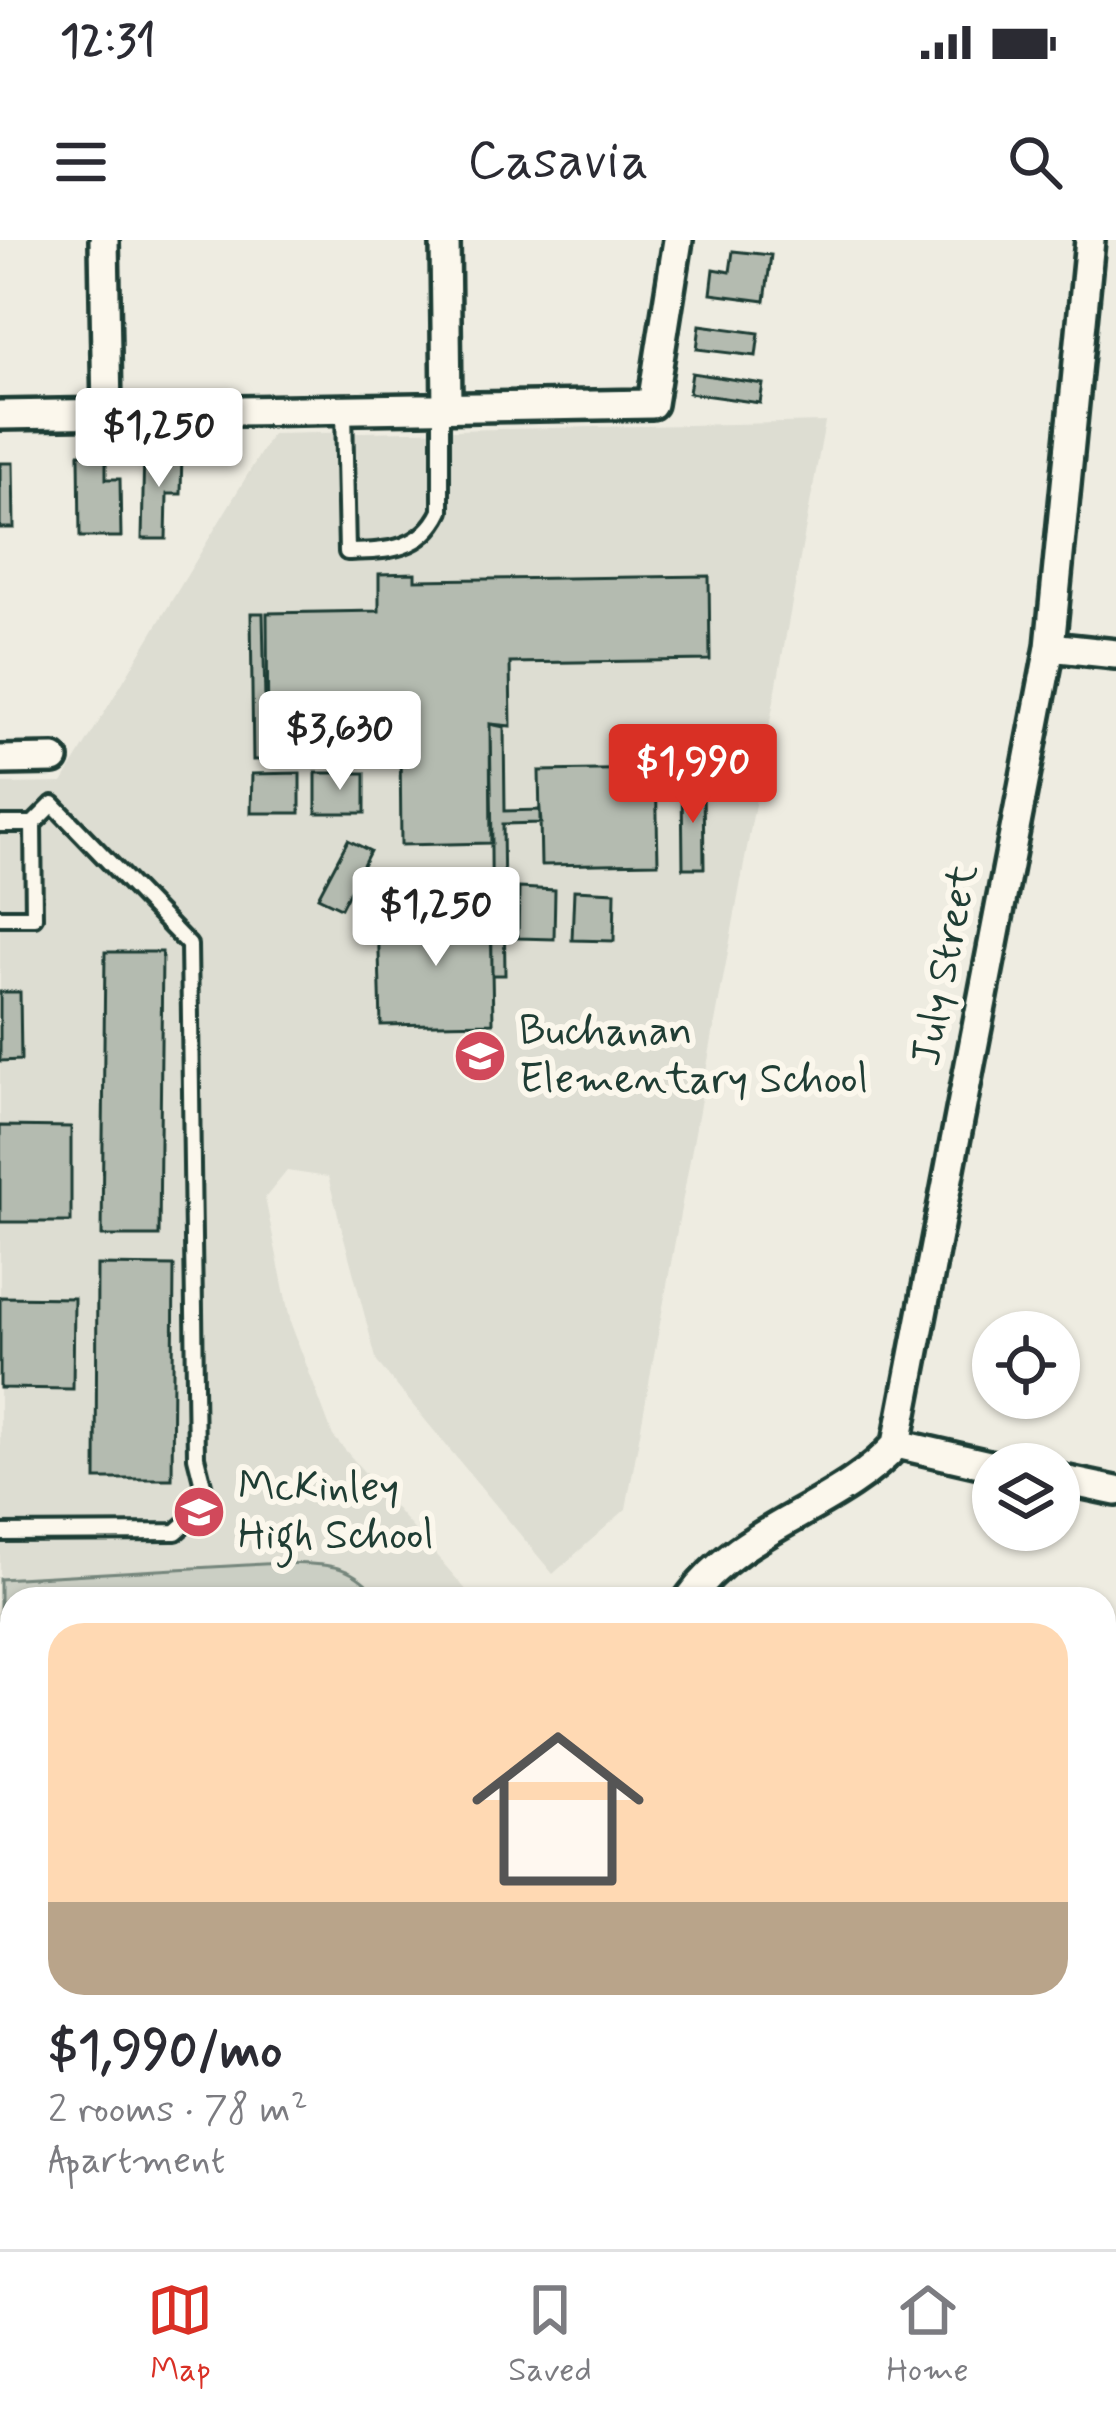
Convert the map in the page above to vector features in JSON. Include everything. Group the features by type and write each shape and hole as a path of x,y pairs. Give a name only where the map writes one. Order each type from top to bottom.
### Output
{"street":[{"path":"104,240 107,413"},
{"path":"444,407 445,240"},
{"path":"0,415 652,404 678,240"},
{"name":"July Street","path":"896,1444 1050,647 1090,240"},
{"path":"1050,647 1116,654"},
{"path":"0,760 55,759"},
{"path":"700,1587 728,1558 865,1473 896,1444 972,1461"},
{"path":"1080,1483 1116,1491"}],"lane":[{"path":"344,410 347,552 386,551 414,542 441,511 444,407"},
{"path":"0,824 33,824 53,804 189,945 196,1457 205,1493 194,1516 176,1532 0,1533"},
{"path":"0,917 34,917 33,824"}],"shaded area":[{"name":"Buchanan Elementary School","path":"825,422 626,1509 553,1574 377,1362 328,1177 287,1171 265,1198 291,1324 333,1436 464,1587 0,1587 0,784 62,783 272,434"},
{"path":"281,1563 348,1571 369,1587 0,1587 0,1579"}],"building":[{"path":"733,251 771,255 765,301 711,294 714,269 730,272"},
{"path":"700,325 759,333 756,356 697,349"},
{"path":"692,373 763,384 760,403 689,393"},
{"path":"144,450 182,451 181,494 167,494 166,539 142,539"},
{"path":"79,454 106,454 106,479 120,479 121,537 80,537"},
{"path":"0,463 13,463 14,528 0,528"},
{"path":"415,573 415,580 709,576 710,660 510,663 511,726 490,724 492,843 401,845 400,742 268,744 267,613 379,611 379,574"},
{"path":"251,613 263,613 266,745 395,743 395,757 253,760"},
{"path":"490,724 504,727 505,811 540,810 541,823 503,824 505,975 492,975"},
{"path":"656,769 658,863 541,865 539,771"},
{"path":"300,773 300,813 251,813 252,774"},
{"path":"316,773 365,773 365,813 316,813"},
{"path":"682,783 703,783 704,868 683,868"},
{"path":"348,840 370,851 341,908 318,897"},
{"path":"519,888 555,890 554,939 518,938"},
{"path":"574,890 615,892 614,941 572,940"},
{"path":"491,914 493,1023 381,1025 378,916"},
{"path":"105,952 162,952 159,1236 102,1236"},
{"path":"0,992 20,992 21,1060 0,1061"},
{"path":"0,1126 71,1127 71,1222 0,1222"},
{"path":"97,1265 174,1266 172,1479 96,1479"},
{"path":"0,1297 74,1298 73,1389 0,1388"}],"place":[{"name":"Buchanan Elementary School","path":"480,1056"},
{"name":"McKinley High School","path":"199,1512"}]}
